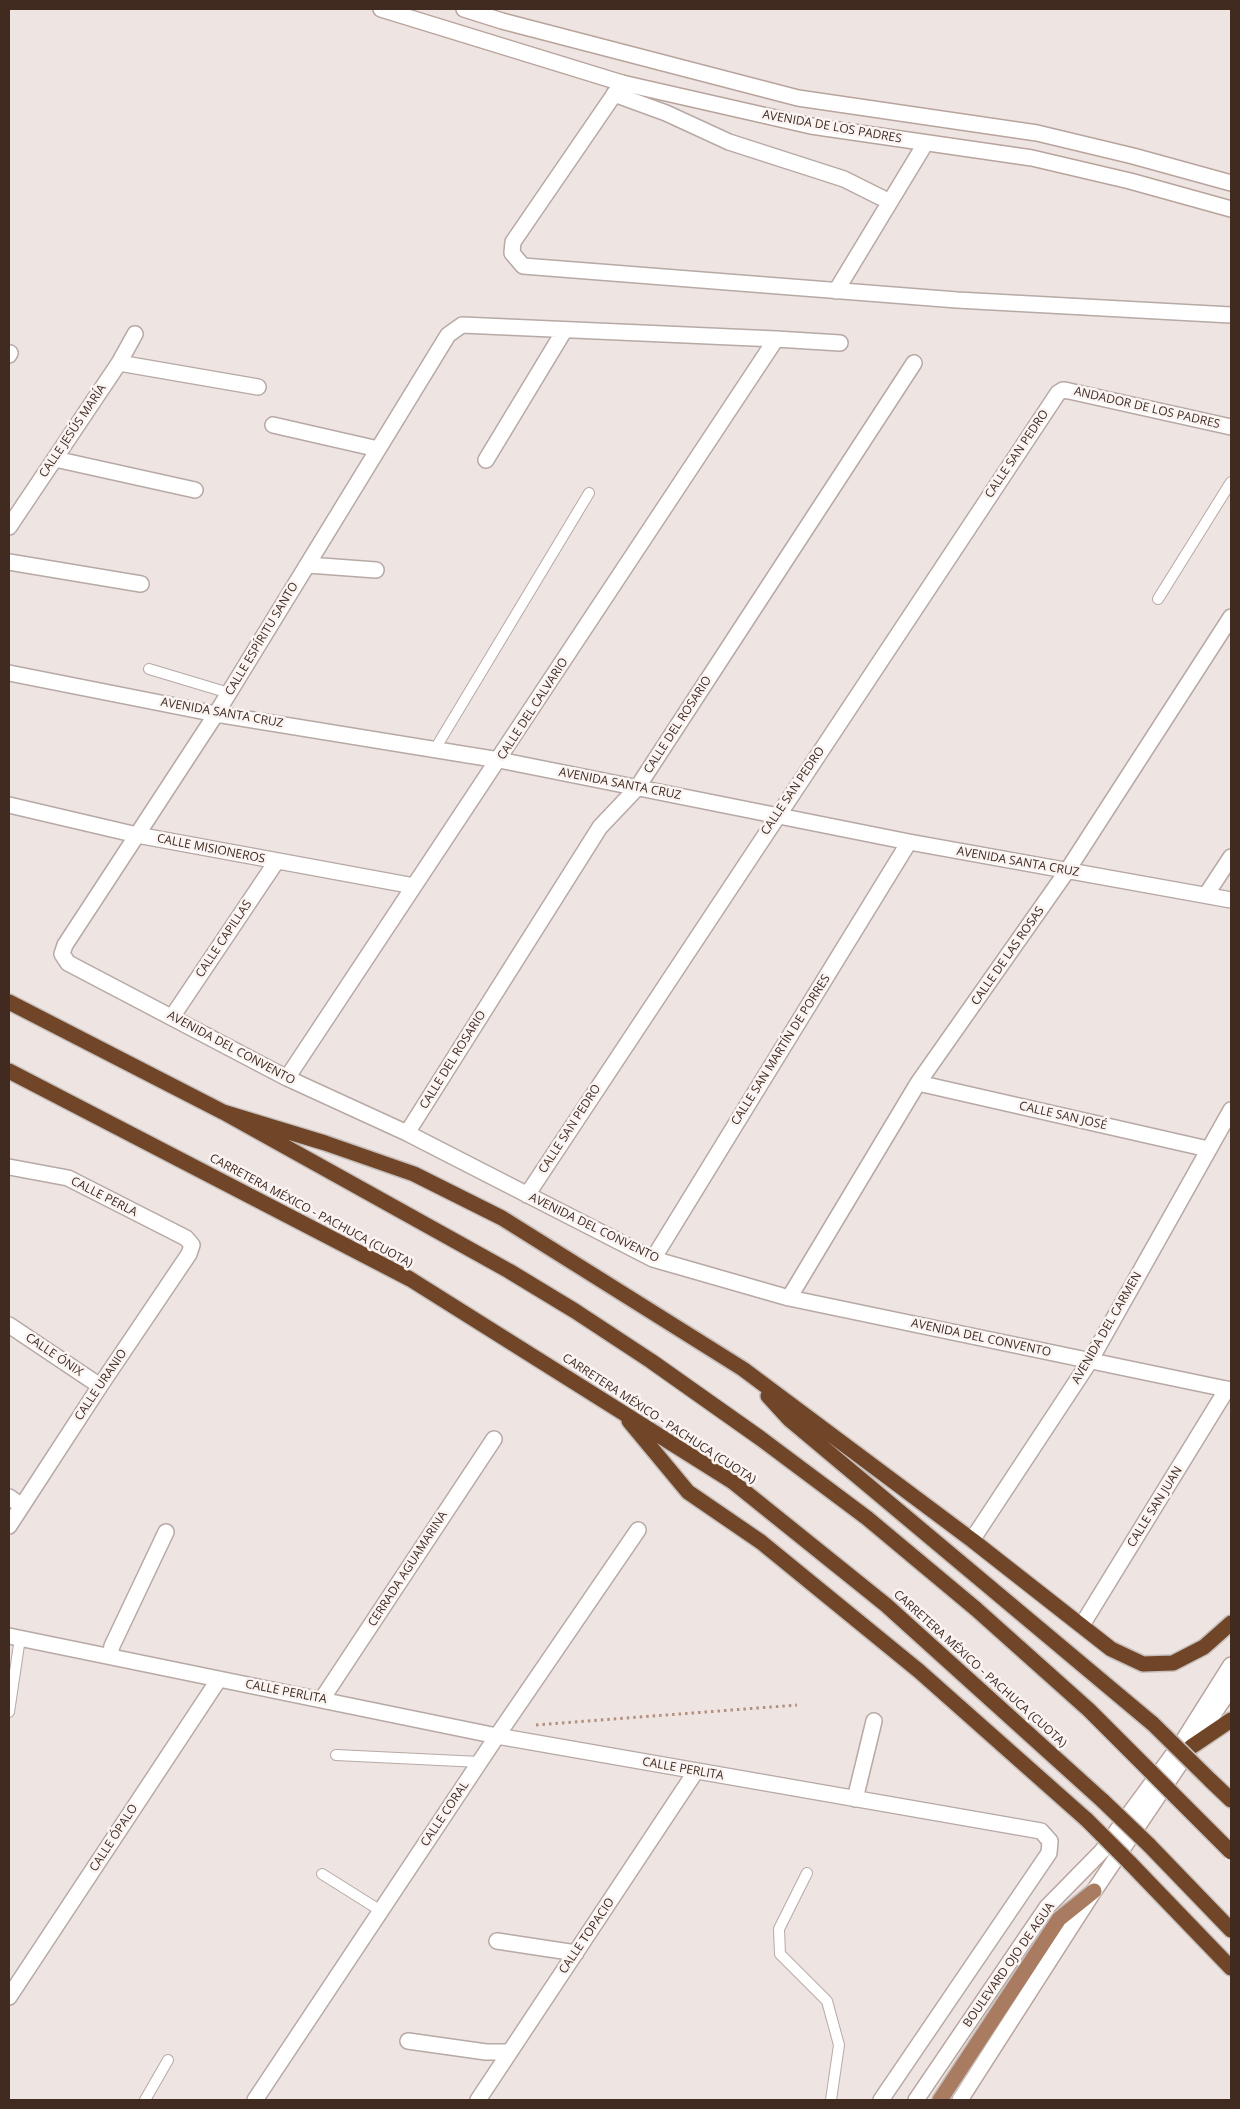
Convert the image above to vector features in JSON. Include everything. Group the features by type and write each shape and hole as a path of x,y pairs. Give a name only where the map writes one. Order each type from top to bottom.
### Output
{"highway":[{"path":"9,1002 223,1112 509,1271 606,1331 760,1438 867,1518 976,1609 1089,1710 1231,1852"},
{"name":"CARRETERA MÉXICO - PACHUCA (CUOTA)","path":"9,1071 410,1279 733,1482 886,1604 1103,1801 1149,1845 1231,1930"},
{"path":"223,1112 325,1143 414,1174 502,1218 743,1369 972,1540 1110,1649 1143,1664 1173,1663 1204,1647 1231,1623"},
{"path":"743,1369 789,1419 1153,1724 1231,1800"},
{"path":"618,1409 688,1492 761,1542 919,1671 1087,1820 1231,1968"},
{"path":"1191,1747 1231,1720"}],"main road":[{"path":"940,2100 1059,1919 1094,1891"}],"street":[{"name":"AVENIDA DE LOS PADRES","path":"381,9 618,89 811,126 1032,158 1130,181 1231,209"},
{"name":"AVENIDA DE LOS PADRES","path":"464,9 798,98 1037,133 1133,156 1231,183"},
{"path":"890,202 844,179 729,142 618,89 513,242 512,253 523,266 956,300 1231,316"},
{"path":"836,291 925,144"},
{"name":"CALLE ESPÍRITU SANTO","path":"62,954 65,945 136,834 216,714 448,335 462,326 564,331"},
{"path":"486,460 564,331 776,338 840,343"},
{"name":"CALLE JESÚS MARÍA","path":"9,527 119,362 135,334"},
{"name":"CALLE DEL CALVARIO","path":"287,1078 499,760 776,338"},
{"path":"119,362 258,387"},
{"name":"CALLE DEL ROSARIO","path":"407,1134 600,827 637,788 914,362"},
{"name":"ANDADOR DE LOS PADRES","path":"1063,390 1231,427"},
{"name":"CALLE SAN PEDRO","path":"527,1195 1058,393 1063,390"},
{"path":"273,425 378,450"},
{"path":"55,459 195,490"},
{"path":"9,562 141,584"},
{"path":"308,565 376,570"},
{"name":"CALLE DE LAS ROSAS","path":"789,1298 918,1083 1067,871 1231,617"},
{"name":"AVENIDA SANTA CRUZ","path":"9,672 216,714 499,760 909,842 1231,900"},
{"name":"CALLE MISIONEROS","path":"9,806 276,862 414,886"},
{"name":"CALLE SAN MARTÍN DE PORRES","path":"653,1259 909,842"},
{"path":"1206,895 1231,857"},
{"name":"CALLE CAPILLAS","path":"172,1016 276,862"},
{"name":"AVENIDA DEL CONVENTO","path":"62,954 68,963 287,1078 407,1134 653,1259 789,1298 1229,1389"},
{"name":"CALLE SAN JOSÉ","path":"918,1083 1208,1149"},
{"name":"AVENIDA DEL CARMEN","path":"972,1540 1090,1361 1231,1110"},
{"name":"CALLE PERLA","path":"9,1167 68,1178 186,1238 192,1245"},
{"name":"CALLE URANIO","path":"9,1526 189,1254 192,1245"},
{"name":"CALLE ÓNIX","path":"9,1325 100,1386"},
{"name":"CALLE SAN JUAN","path":"1082,1625 1229,1389"},
{"name":"CERRADA AGUAMARINA","path":"322,1699 494,1438"},
{"path":"9,1497 22,1506"},
{"name":"CALLE CORAL","path":"255,2100 497,1736 638,1530"},
{"path":"110,1656 112,1646 166,1532"},
{"name":"CALLE PERLITA","path":"14,1637 497,1736 1041,1831 1050,1841 1050,1852 881,2100"},
{"name":"BOULEVARD OJO DE AGUA","path":"916,2100 1047,1907 1102,1851 1183,1740 1231,1665"},
{"name":"CALLE ÓPALO","path":"9,1997 219,1679"},
{"path":"960,2100 1094,1891 1231,1688"},
{"path":"856,1799 874,1721"},
{"name":"CALLE TOPACIO","path":"478,2100 696,1771"},
{"path":"497,1941 576,1953"},
{"path":"408,2041 486,2052 510,2052"}],"lane":[{"path":"1158,599 1231,482"},
{"path":"435,749 589,494"},
{"path":"149,669 229,693"},
{"path":"9,1712 14,1637"},
{"path":"336,1755 480,1762"},
{"path":"808,1873 779,1929 780,1954 826,2001 839,2045 831,2100"},
{"path":"322,1874 381,1911"},
{"path":"145,2100 168,2060"}],"path":[{"path":"513,1739 532,1725 797,1705"}]}
